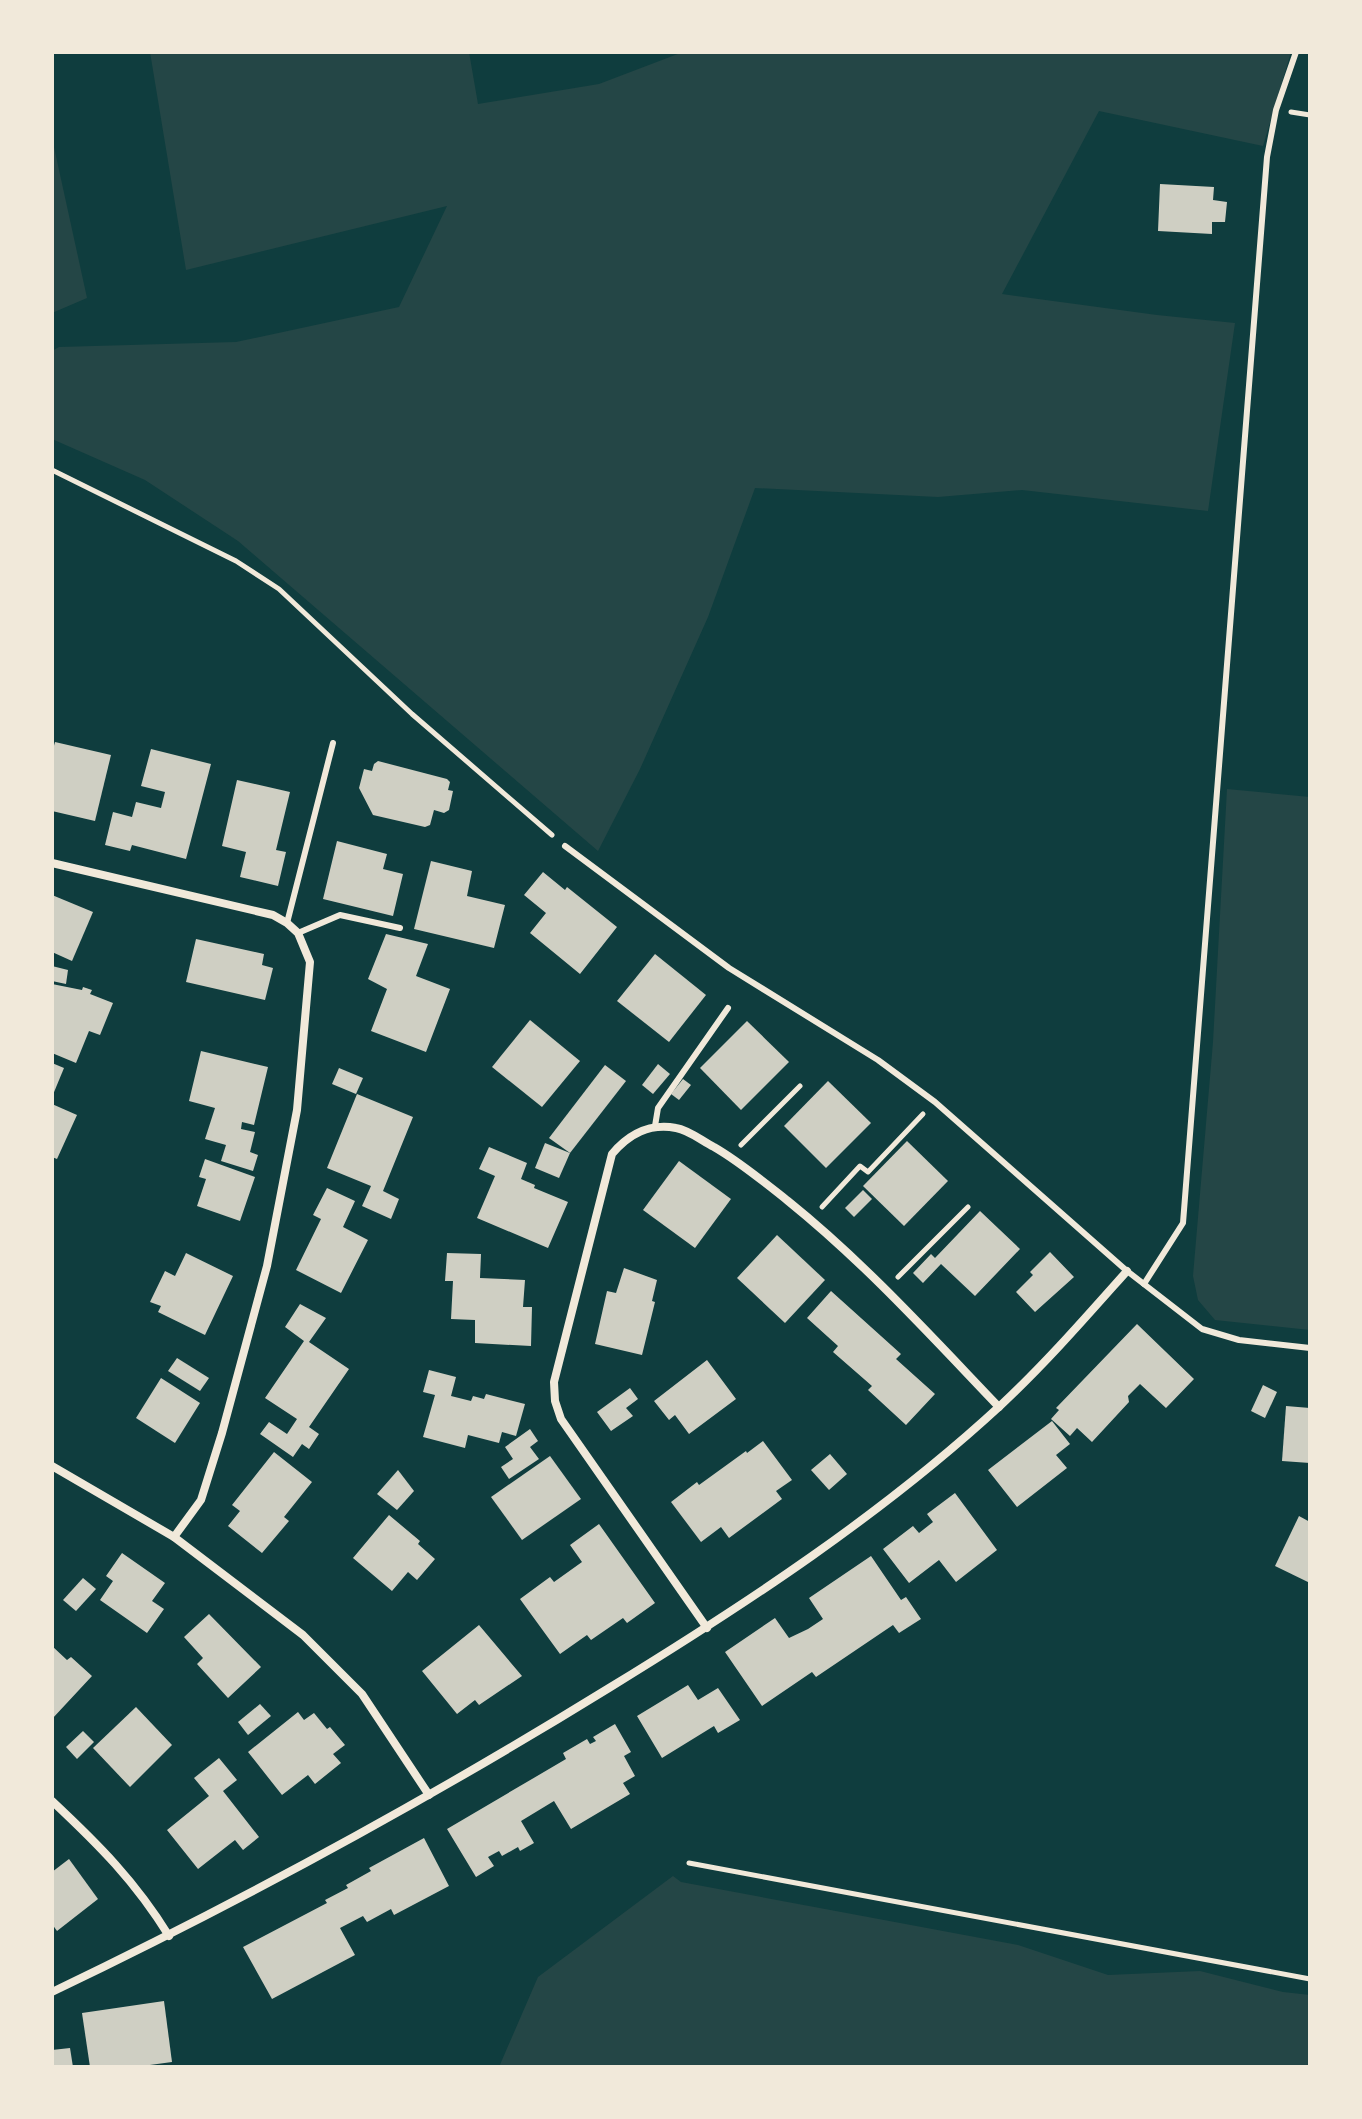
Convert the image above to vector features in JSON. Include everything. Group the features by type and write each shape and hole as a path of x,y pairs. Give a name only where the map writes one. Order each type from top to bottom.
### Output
{"street":[{"path":"52,863 273,915 298,933 310,962 297,1110 267,1266 201,1500 174,1537"},
{"path":"707,1628 561,1419 555,1401 554,1382 612,1154 623,1141 636,1132 655,1126 679,1128 730,1156 810,1219 886,1289 999,1407"},
{"path":"52,1992 169,1936 429,1795 707,1628 850,1528 999,1407 1051,1357 1127,1271"},
{"path":"52,1466 174,1537 303,1635 362,1694 429,1795"},
{"path":"52,1801 127,1875 169,1936"}],"lane":[{"path":"1144,1284 1183,1223 1267,157 1276,110 1296,52"},
{"path":"287,923 333,743"},
{"path":"565,846 729,968 878,1060 935,1102 1127,1271 1202,1329 1239,1340 1310,1348"},
{"path":"298,933 340,915 400,928"},
{"path":"655,1126 658,1108 728,1008"}],"path":[{"path":"52,470 236,561 279,589 412,714 565,846"},
{"path":"730,1156 800,1086"},
{"path":"810,1219 860,1166 868,1172 935,1102"},
{"path":"886,1289 968,1207"},
{"path":"689,1863 1310,1979"}],"shaded area":[{"path":"150,52 469,52 478,104 599,84 683,52 1291,52 1263,146 1099,111 1002,294 1235,323 1208,511 1022,490 938,497 755,488 708,617 640,769 598,851 238,541 145,480 52,439 52,351 59,347 236,342 399,307 447,206 186,270"},
{"path":"52,138 87,298 52,313"},
{"path":"1227,789 1310,797 1310,1330 1215,1320 1198,1300 1193,1276 1213,1042"},
{"path":"673,1876 681,1882 1018,1945 1108,1975 1200,1971 1283,1992 1310,1995 1310,2067 499,2067 538,1977"}],"building":[{"path":"1160,184 1214,187 1213,200 1227,202 1225,222 1212,222 1212,234 1158,231"},
{"path":"55,742 111,755 95,821 52,811 52,753"},
{"path":"151,749 211,764 186,859 132,845 130,851 105,845 113,812 132,817 136,802 161,808 165,792 141,786"},
{"path":"378,761 447,779 450,782 448,790 453,791 449,810 444,813 434,810 430,825 425,827 373,815 359,788 364,769 372,771"},
{"path":"237,780 290,792 276,850 286,852 278,886 240,877 246,852 222,846"},
{"path":"337,841 387,854 383,869 403,874 393,916 323,899"},
{"path":"431,861 472,871 467,896 505,905 494,948 414,929"},
{"path":"543,872 617,927 580,974 530,933 546,913 524,895"},
{"path":"52,895 93,912 72,961 52,952"},
{"path":"386,934 428,944 416,976 450,989 426,1052 371,1031 387,989 368,979"},
{"path":"196,939 264,954 262,965 273,968 265,1000 186,982"},
{"path":"655,954 706,995 669,1042 617,1001"},
{"path":"52,966 68,970 66,984 52,981"},
{"path":"52,984 82,990 83,987 92,990 90,994 113,1003 100,1035 89,1031 76,1063 52,1053"},
{"path":"530,1020 580,1061 542,1107 492,1067"},
{"path":"747,1021 789,1062 741,1110 700,1068"},
{"path":"201,1051 268,1067 254,1125 242,1122 241,1129 255,1132 250,1152 258,1155 253,1171 221,1161 226,1145 205,1139 215,1108 189,1101"},
{"path":"52,1063 64,1068 52,1097"},
{"path":"658,1064 670,1074 653,1094 642,1085"},
{"path":"605,1065 626,1081 570,1153 549,1138"},
{"path":"339,1068 363,1078 356,1094 332,1084"},
{"path":"683,1079 691,1085 679,1100 671,1094"},
{"path":"828,1081 871,1123 826,1168 784,1126"},
{"path":"357,1094 413,1117 383,1191 399,1199 391,1219 362,1206 371,1186 327,1168"},
{"path":"52,1104 77,1115 57,1159 52,1157"},
{"path":"907,1141 948,1181 904,1226 863,1186"},
{"path":"545,1143 570,1153 559,1178 535,1168"},
{"path":"489,1147 527,1163 521,1179 568,1202 548,1248 477,1218 495,1176 479,1169"},
{"path":"205,1159 255,1177 240,1221 197,1206 206,1179 199,1177"},
{"path":"679,1161 731,1199 695,1248 643,1210"},
{"path":"327,1188 355,1201 343,1227 368,1240 341,1293 296,1270 321,1219 313,1215"},
{"path":"863,1190 872,1199 854,1217 845,1208"},
{"path":"980,1211 1020,1249 975,1296 941,1264 923,1283 913,1273 931,1254 935,1258"},
{"path":"777,1235 825,1280 785,1323 737,1278"},
{"path":"1050,1252 1074,1277 1035,1312 1016,1292"},
{"path":"186,1253 233,1276 205,1335 158,1312 161,1306 150,1302 165,1271 175,1276"},
{"path":"447,1253 481,1254 480,1278 525,1280 523,1307 532,1307 531,1346 475,1343 475,1320 451,1319 453,1281 445,1281"},
{"path":"624,1268 657,1280 642,1355 595,1344 607,1291 616,1293"},
{"path":"831,1291 901,1354 896,1359 935,1394 906,1425 868,1390 872,1386 833,1352 838,1346 807,1318"},
{"path":"300,1304 326,1318 309,1342 349,1369 309,1427 319,1434 309,1449 302,1444 293,1457 260,1434 269,1422 287,1434 297,1419 265,1398 304,1341 285,1327"},
{"path":"1137,1324 1194,1379 1166,1408 1140,1384 1128,1396 1129,1402 1092,1442 1077,1428 1070,1436 1051,1419 1059,1410 1056,1408"},
{"path":"177,1358 209,1378 200,1391 168,1371"},
{"path":"707,1360 736,1399 689,1434 675,1415 669,1420 654,1401"},
{"path":"429,1370 456,1377 451,1396 471,1401 473,1396 484,1399 486,1394 525,1404 516,1436 502,1432 499,1443 468,1435 465,1448 423,1437 435,1395 423,1392"},
{"path":"161,1378 200,1403 175,1443 136,1418"},
{"path":"1263,1385 1277,1392 1265,1418 1251,1411"},
{"path":"630,1388 638,1399 626,1408 633,1416 611,1431 597,1412"},
{"path":"1286,1406 1310,1408 1310,1463 1282,1461"},
{"path":"1052,1421 1070,1444 1056,1455 1067,1468 1017,1507 988,1470"},
{"path":"530,1429 538,1441 530,1447 539,1459 509,1479 501,1467 513,1459 505,1447"},
{"path":"763,1441 792,1480 776,1491 782,1499 729,1538 721,1527 701,1542 671,1502"},
{"path":"274,1452 312,1482 284,1517 289,1521 262,1553 228,1526 240,1511 232,1505"},
{"path":"830,1454 847,1474 829,1490 811,1470"},
{"path":"550,1456 581,1499 522,1540 491,1497"},
{"path":"398,1470 414,1491 397,1510 377,1494"},
{"path":"955,1493 997,1550 956,1582 939,1560 909,1583 883,1549 913,1526 919,1533 933,1522 927,1514"},
{"path":"389,1515 420,1541 418,1544 435,1559 417,1580 408,1572 392,1591 353,1558"},
{"path":"1299,1516 1310,1522 1310,1583 1275,1566"},
{"path":"599,1524 655,1603 627,1623 623,1618 591,1640 587,1635 560,1654 520,1599 550,1577 554,1582 582,1562 570,1545"},
{"path":"122,1553 165,1583 152,1601 164,1609 147,1633 100,1600 113,1581 106,1576"},
{"path":"871,1556 901,1600 906,1597 921,1619 899,1633 893,1625 816,1677 812,1672 762,1706 725,1652 775,1618 789,1638 808,1629 823,1619 809,1598"},
{"path":"83,1578 96,1589 76,1611 63,1600"},
{"path":"209,1614 261,1667 228,1698 197,1664 203,1658 184,1637"},
{"path":"479,1625 522,1676 479,1705 475,1700 457,1714 422,1671"},
{"path":"52,1646 67,1660 71,1657 92,1676 52,1719"},
{"path":"688,1685 698,1700 718,1688 740,1720 718,1733 714,1726 662,1758 637,1716"},
{"path":"260,1704 271,1716 248,1735 238,1722"},
{"path":"136,1707 172,1745 130,1787 93,1748"},
{"path":"298,1712 304,1720 314,1713 345,1745 333,1754 341,1763 315,1784 308,1775 282,1795 248,1752"},
{"path":"615,1724 631,1752 624,1756 635,1776 623,1783 630,1794 571,1829 554,1801 521,1821 534,1843 520,1851 518,1847 502,1856 499,1851 488,1857 494,1866 476,1877 447,1829 566,1759 563,1753 587,1739 590,1744 596,1741 593,1737"},
{"path":"83,1731 94,1742 77,1759 66,1747"},
{"path":"219,1758 237,1780 223,1791 259,1837 243,1850 235,1840 198,1869 167,1830 209,1796 194,1778"},
{"path":"424,1838 449,1886 394,1915 391,1909 367,1922 363,1916 340,1928 355,1955 272,1999 243,1947 327,1903 325,1900 371,1871 369,1868"},
{"path":"69,1859 98,1899 57,1931 52,1924 52,1872"},
{"path":"164,2001 172,2062 135,2067 90,2067 82,2013"},
{"path":"70,2048 73,2067 52,2067 52,2050"}]}
